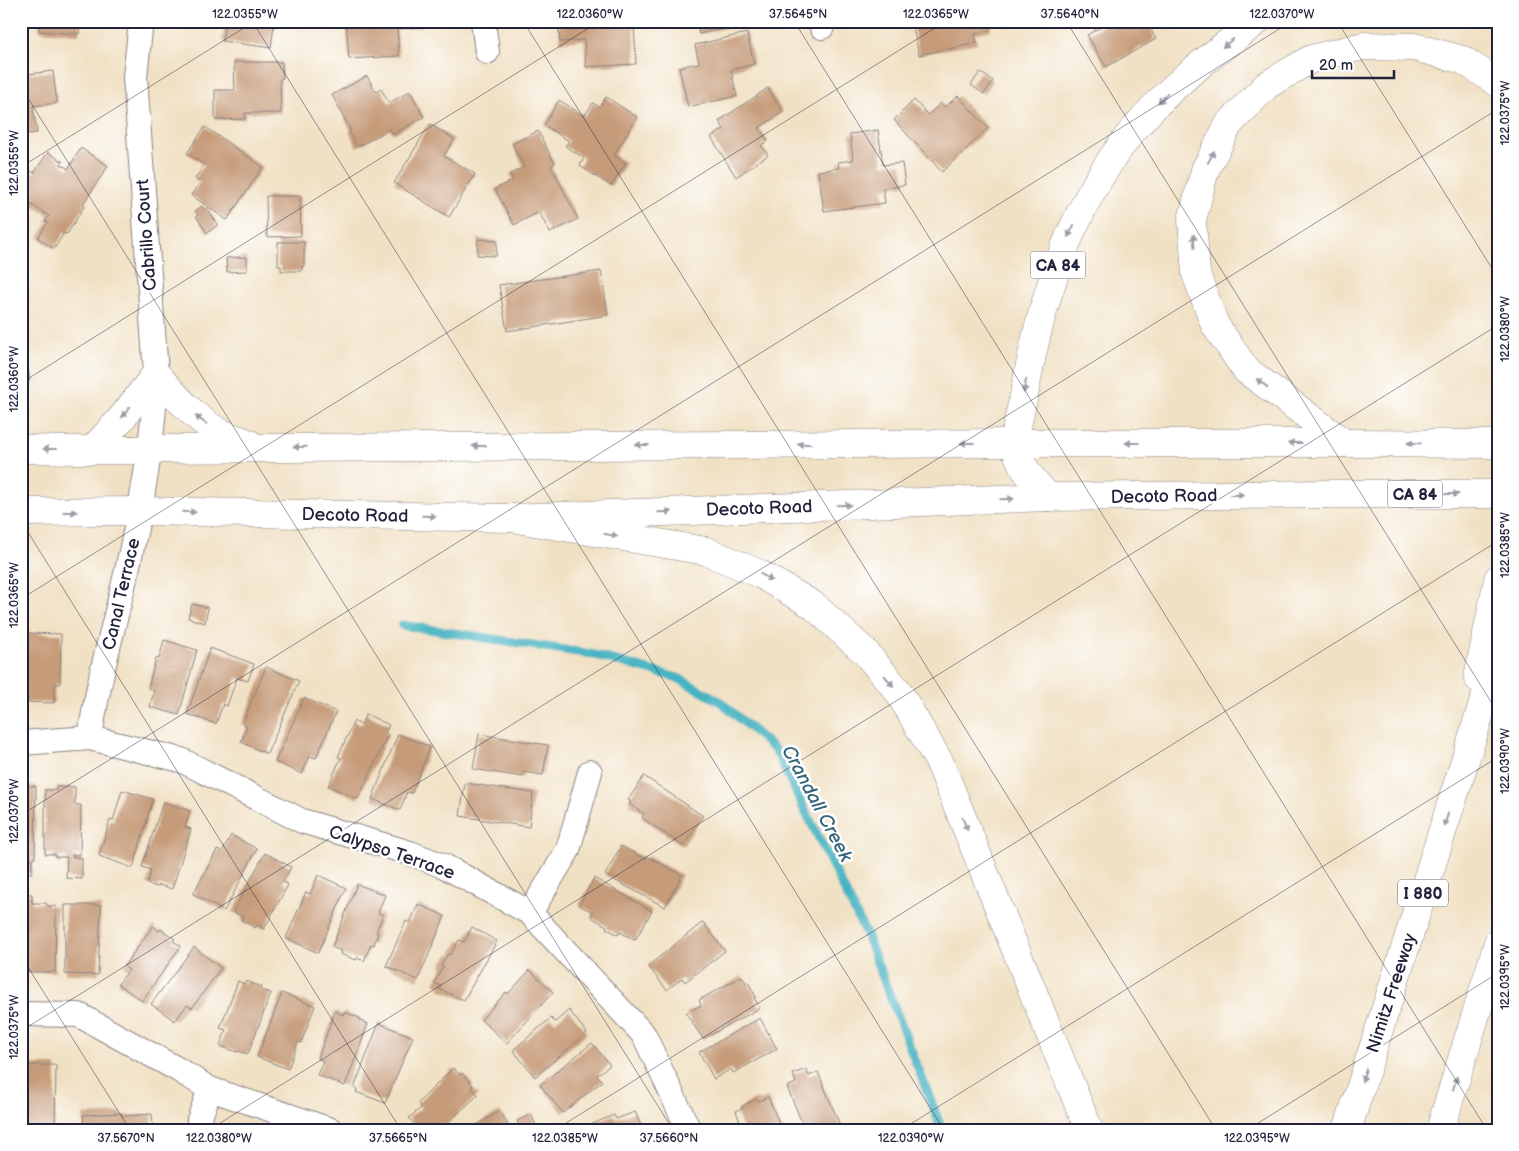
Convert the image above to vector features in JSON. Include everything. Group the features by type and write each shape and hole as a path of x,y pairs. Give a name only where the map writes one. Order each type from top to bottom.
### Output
{"main road":[{"name":"CA 84","path":"1048,497 1031,478 1021,461 1016,443 1032,352 1046,294 1068,238 1094,186 1130,134 1170,89 1257,21"},
{"path":"1344,443 1246,370 1214,325 1196,274 1192,220 1204,170 1229,124 1267,85 1311,59 1363,46 1414,47 1463,60 1498,83"},
{"path":"93,449 121,418 156,374 198,419 218,431 260,448"},
{"path":"21,449 122,451 260,448 1016,443 1498,444"},
{"name":"Decoto Road","path":"21,512 140,511 511,518 1048,497 1498,494"},
{"path":"511,518 706,551 760,574 813,605 865,652 898,691 940,763 1089,1130"},
{"path":"1455,794 1498,579"},
{"name":"Nimitz Freeway","path":"1347,1130 1498,657"},
{"path":"1440,1130 1498,943"}],"street":[{"name":"Cabrillo Court","path":"141,21 135,77 156,374 151,449"},
{"path":"483,21 487,52"},
{"name":"Canal Terrace","path":"90,738 97,695 140,511 151,449"},
{"name":"Calypso Terrace","path":"21,743 90,738 181,760 302,821 446,867 530,913 644,1035 690,1130"},
{"path":"530,913 568,850 590,772"},
{"path":"21,1014 79,1015 177,1069 210,1090 331,1130"},
{"path":"199,1130 199,1120 210,1090"}],"building":[{"path":"40,21 80,21 79,34 39,31"},
{"path":"225,21 269,21 268,25 274,25 271,48 222,41"},
{"path":"346,21 422,21 422,27 397,29 399,56 349,59"},
{"path":"558,21 634,22 636,64 586,67 584,40 560,42"},
{"path":"696,21 735,21 736,26 699,34"},
{"path":"917,21 989,21 991,30 975,34 977,43 919,55 913,27 918,26"},
{"path":"1111,21 1146,21 1156,39 1106,67 1087,35"},
{"path":"747,33 754,64 731,70 737,96 688,107 679,67 699,63 695,45"},
{"path":"234,62 282,62 283,78 280,79 281,113 245,113 245,119 215,120 215,90 235,90"},
{"path":"53,71 57,103 33,106 37,133 21,135 21,75"},
{"path":"980,72 993,81 984,94 971,85"},
{"path":"367,76 376,92 381,89 389,103 410,91 424,117 393,134 390,129 357,147 349,132 351,131 332,95"},
{"path":"768,88 783,112 759,128 768,141 761,145 768,155 736,177 711,137 724,129 719,121"},
{"path":"958,96 988,128 942,172 894,120 914,100 928,115 941,103 945,107"},
{"path":"606,97 637,117 614,155 626,163 611,186 580,166 584,158 565,146 569,141 544,125 559,100 584,116 593,103 599,107"},
{"path":"430,124 454,139 444,156 475,174 449,217 394,183"},
{"path":"205,127 263,167 227,220 191,195 200,182 195,179 204,165 187,153"},
{"path":"878,130 883,165 902,163 905,185 883,188 885,203 824,211 818,171 839,168 838,162 853,160 850,134"},
{"path":"538,131 555,164 551,166 578,219 550,233 539,212 514,225 495,189 513,180 510,174 524,167 512,144"},
{"path":"81,148 108,166 83,204 85,205 67,234 64,233 54,249 38,238 48,222 45,221 49,216 21,198 21,176 27,168 34,173 48,152 63,162 61,164 68,169"},
{"path":"266,196 300,196 301,236 267,237"},
{"path":"202,206 205,210 207,208 218,225 207,233 196,216 198,215 195,211"},
{"path":"478,239 497,241 496,256 477,255"},
{"path":"278,242 304,242 304,266 302,266 302,271 281,271 281,266 278,266"},
{"path":"247,257 247,271 227,272 226,258"},
{"path":"601,271 608,315 507,331 499,285"},
{"path":"21,346 24,346 30,381 21,383"},
{"path":"192,604 208,608 205,623 188,618"},
{"path":"26,633 61,634 60,684 55,684 54,703 24,702"},
{"path":"164,640 197,650 179,715 150,707 154,690 148,688 156,658 159,659"},
{"path":"210,648 254,664 248,681 237,678 227,706 223,704 216,724 187,714"},
{"path":"266,667 299,681 267,754 241,742 247,726 242,724"},
{"path":"304,698 336,712 316,758 310,756 302,774 275,762"},
{"path":"366,714 389,725 385,733 388,735 358,799 328,786 341,758 338,757 354,721 361,725"},
{"path":"398,734 430,747 412,793 407,792 400,810 372,799"},
{"path":"479,734 548,745 543,775 524,772 523,777 473,769"},
{"path":"644,776 703,816 683,846 642,818 644,814 629,804 631,802 628,800"},
{"path":"465,783 533,793 529,827 460,816"},
{"path":"21,786 36,786 35,858 32,858 32,873 21,873"},
{"path":"56,787 75,787 75,805 81,805 80,855 72,855 72,857 82,858 82,879 66,878 67,857 55,857 55,854 45,854 45,790 57,790"},
{"path":"122,790 153,799 133,868 99,856 110,820 113,821"},
{"path":"163,802 190,811 185,827 191,829 172,889 147,884 151,870 142,867"},
{"path":"231,835 257,849 224,911 193,894 217,850 222,852"},
{"path":"621,846 646,859 647,856 682,875 665,907 605,875"},
{"path":"265,853 291,867 283,882 288,885 264,929 257,925 256,928 241,920 243,917 233,912"},
{"path":"318,875 346,888 318,953 286,938 306,892 310,894"},
{"path":"594,878 652,911 635,940 620,932 618,935 606,928 607,926 591,917 593,912 579,905"},
{"path":"357,884 385,895 378,913 383,915 376,932 378,933 374,945 371,944 364,961 340,954 341,951 332,947"},
{"path":"22,894 32,894 32,903 46,903 47,906 56,906 55,972 25,972 26,956 21,955"},
{"path":"418,904 445,916 418,980 386,966 406,921 410,923"},
{"path":"65,905 101,905 98,975 65,974"},
{"path":"703,922 725,951 685,982 682,978 667,990 648,966"},
{"path":"153,926 175,939 173,941 181,946 142,1001 118,984 129,970 124,966"},
{"path":"472,927 497,941 464,1000 439,989 441,986 434,983 443,967 441,965 448,954 450,955 459,940 464,942"},
{"path":"194,947 221,968 192,1008 187,1005 175,1021 151,1004"},
{"path":"530,970 553,992 507,1043 481,1020 506,992 508,994"},
{"path":"742,976 746,983 748,982 760,1008 703,1039 686,1013 701,1005 699,1000"},
{"path":"238,981 245,984 246,981 262,987 261,990 271,993 248,1054 220,1046 226,1030 220,1028"},
{"path":"282,993 315,1006 301,1043 298,1042 288,1069 257,1057"},
{"path":"569,1010 587,1033 535,1077 513,1050 551,1018 555,1022"},
{"path":"335,1011 343,1015 344,1012 360,1018 359,1020 368,1024 345,1086 317,1075 323,1061 318,1058"},
{"path":"760,1018 777,1049 733,1073 731,1069 714,1079 699,1052"},
{"path":"379,1023 413,1037 385,1103 356,1092 357,1089 354,1088"},
{"path":"592,1043 610,1065 597,1075 602,1081 563,1113 540,1085"},
{"path":"23,1065 56,1065 55,1130 21,1130"},
{"path":"453,1068 460,1075 462,1073 473,1085 471,1087 478,1095 440,1130 419,1130 409,1118 421,1108 418,1103"},
{"path":"806,1069 809,1076 818,1072 842,1130 805,1130 787,1087 796,1083 793,1074"},
{"path":"768,1097 782,1130 743,1130 736,1111 757,1099 759,1101"},
{"path":"500,1111 511,1130 468,1130"},
{"path":"635,1112 643,1130 578,1130 614,1115 616,1119"},
{"path":"122,1113 122,1116 152,1114 153,1130 84,1130 83,1115"},
{"path":"531,1114 538,1130 521,1130 517,1121"}],"waterway":[{"name":"Crandall Creek","path":"402,625 591,654 678,678 721,702 776,751 866,934 942,1130"}]}
